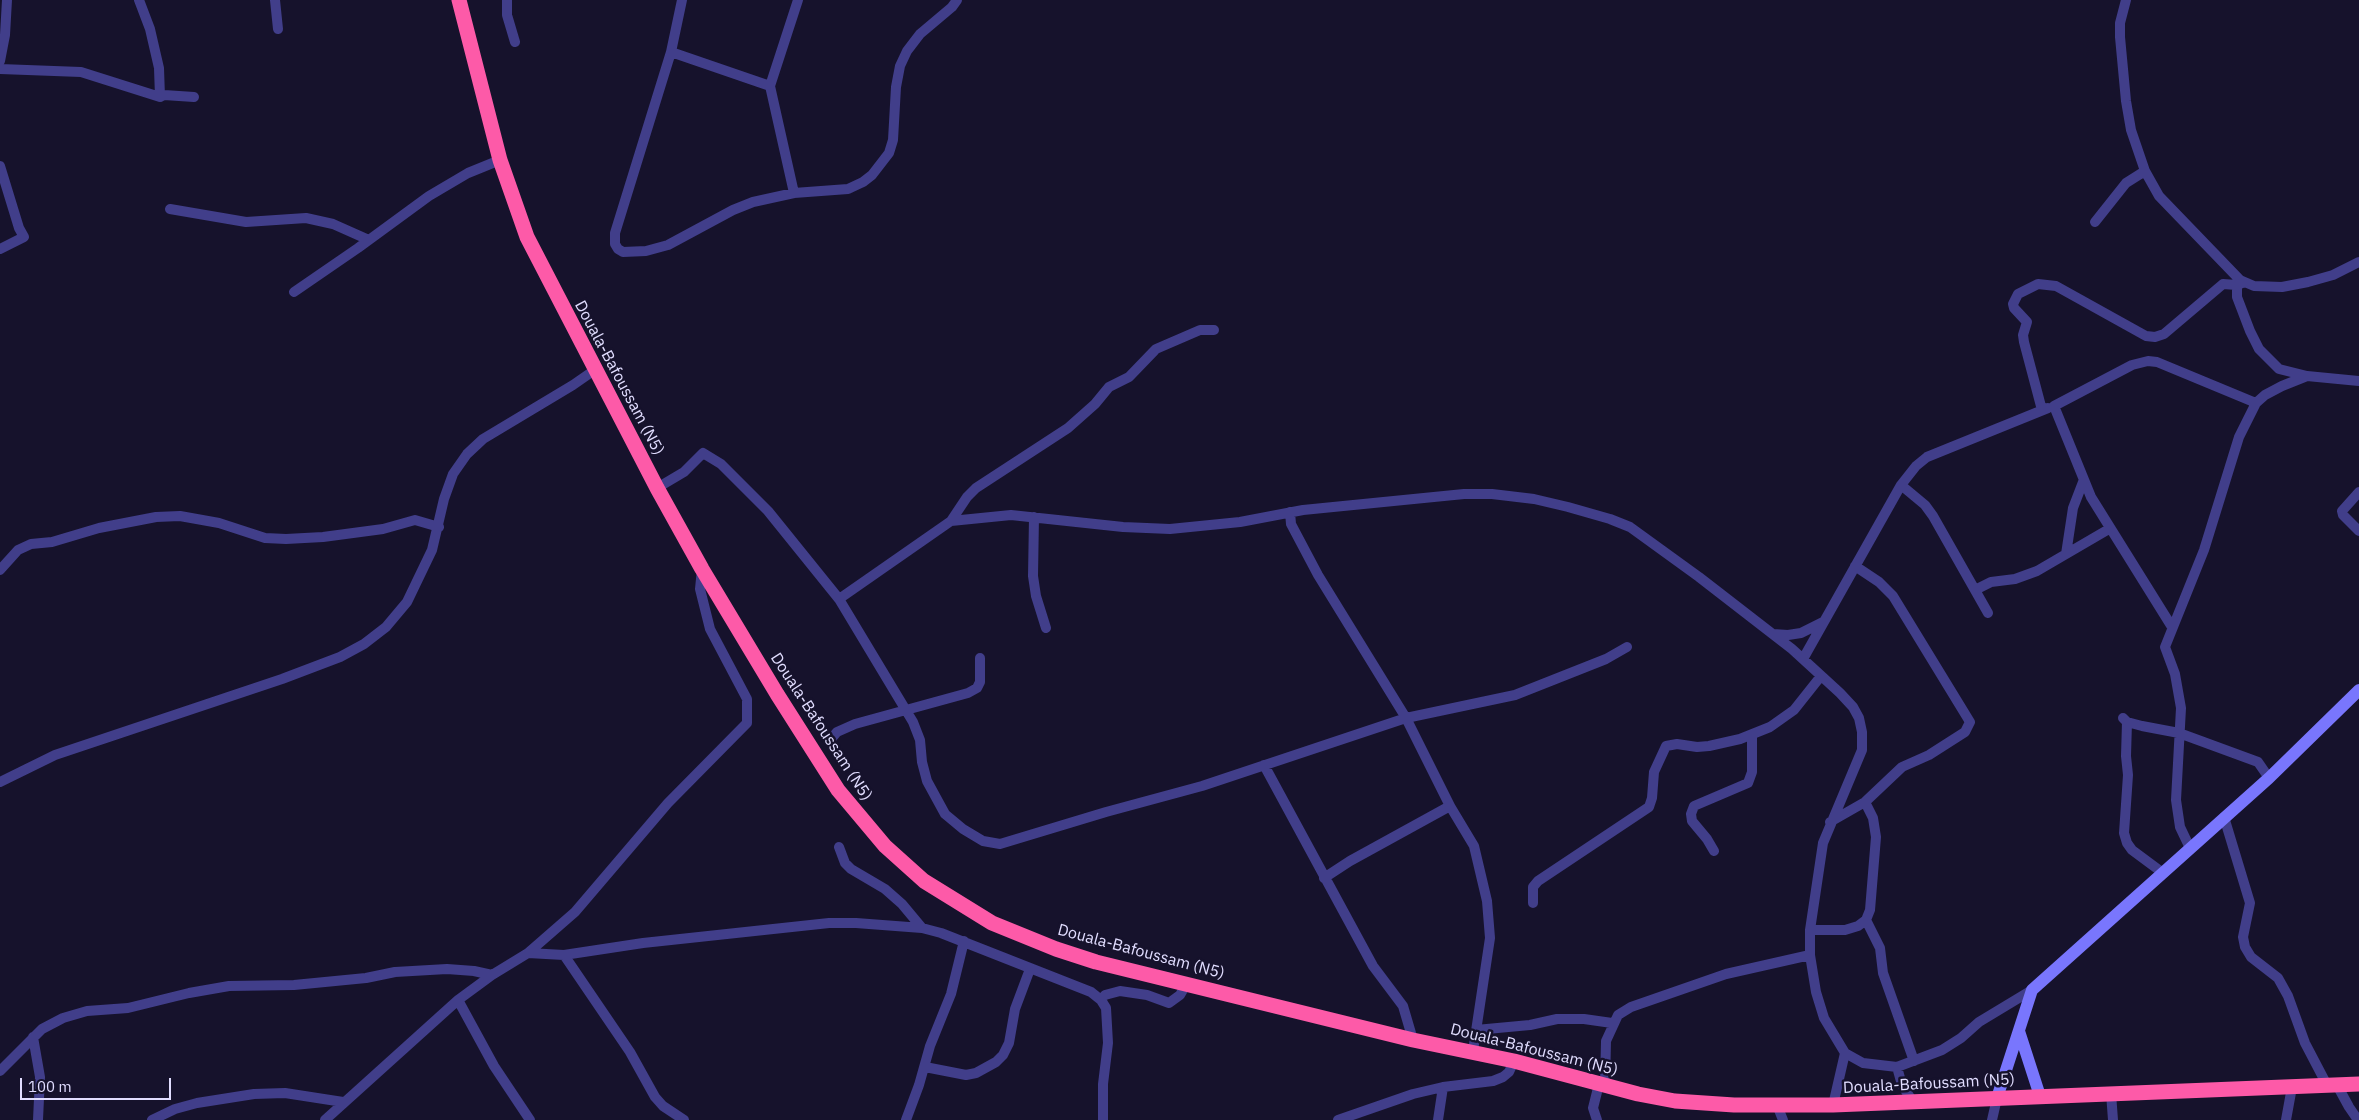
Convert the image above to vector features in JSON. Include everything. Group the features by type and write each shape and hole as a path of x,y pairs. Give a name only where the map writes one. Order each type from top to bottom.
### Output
{"highway":[{"name":"Douala-Bafoussam (N5)","path":"459,0 500,160 537,259 702,570 838,790 886,846 924,881 992,923 1056,949 1096,962 1188,983 1413,1040 1473,1051 1638,1094 1675,1101 1833,1105 2359,1084"}],"street":[{"path":"0,61 5,36 7,0"},
{"path":"140,0 150,29 159,68 160,97"},
{"path":"275,0 278,29"},
{"path":"507,0 507,15 515,42"},
{"path":"682,0 671,52 615,232 615,244 618,249 635,253 668,245 733,210 753,202 794,193 848,189 863,182 883,162 893,140 896,86 900,66 907,51 920,34 952,7 957,0"},
{"path":"794,193 770,86 798,0"},
{"path":"2126,0 2120,23 2123,79 2131,130 2145,171 2159,196 2240,280 2241,284 2237,297 2259,349 2280,369 2308,376 2359,381"},
{"path":"671,52 770,86"},
{"path":"0,68 82,72 160,97 164,95 194,97"},
{"path":"294,292 449,183 500,160"},
{"path":"0,166 18,228 24,237 0,249"},
{"path":"2094,222 2126,183 2134,176 2145,171"},
{"path":"170,209 246,222 306,218 333,224 369,240"},
{"path":"2042,410 2024,342 2023,335 2027,322 2014,308 2013,304 2018,294 2038,284 2056,286 2146,336 2155,337 2164,334 2223,284 2282,287 2333,275 2359,262"},
{"path":"839,599 951,521 966,498 976,488 1068,428 1095,404 1109,387 1129,376 1156,349 1200,330 1214,330"},
{"path":"1803,659 1901,485 1916,466 1927,457 2054,406 2132,366 2148,361 2157,362 2256,403"},
{"path":"0,782 55,755 282,680 340,657 364,644 386,627 408,602 423,573 439,527 444,498 453,474 467,454 483,439 596,369"},
{"path":"2190,848 2180,827 2177,808 2176,784 2181,708 2175,674 2165,647 2204,550 2238,437 2256,403 2265,395 2308,376"},
{"path":"2054,406 2083,482 2109,529 2135,565 2172,626"},
{"path":"657,488 684,472 703,453 721,464 768,511 839,599 914,722 920,740 922,762 927,781 944,814 963,829 983,841 1000,844 1106,812 1202,786 1406,718 1515,695 1606,659 1627,647"},
{"path":"2066,554 2073,508 2083,482"},
{"path":"1901,485 1929,510 1988,613"},
{"path":"2359,492 2342,511 2343,515 2359,531"},
{"path":"951,521 1011,515 1123,527 1170,529 1240,522 1290,512 1464,494 1534,499 1610,519 1630,528 1803,659 1853,707 1859,718 1862,732 1862,750 1830,822 1818,862 1810,930 1810,955 1816,992 1824,1018 1845,1053 1863,1063 1897,1067 1942,1050 1961,1038 1978,1022 2032,990 2269,778 2359,690"},
{"path":"1290,512 1291,524 1318,575 1406,718 1450,806 1474,846 1487,900 1490,938 1473,1051"},
{"path":"0,570 18,550 31,544 52,542 99,528 156,517 180,516 219,523 265,538 286,539 324,537 383,529 415,520 439,527"},
{"path":"1034,517 1033,576 1036,596 1046,628"},
{"path":"1975,590 1991,582 2025,576 2109,529"},
{"path":"1830,822 1865,802 1902,767 1934,753 1965,732 1970,722 1893,596 1879,582 1856,566"},
{"path":"325,1120 458,1000 492,975 528,954 575,912 668,803 747,723 747,699 710,628 700,590 702,570"},
{"path":"1772,634 1788,635 1800,633 1823,622"},
{"path":"831,739 837,732 855,724 968,693 977,688 980,682 982,670 980,658"},
{"path":"1533,903 1533,887 1538,881 1649,807 1652,798 1654,772 1666,746 1677,744 1697,747 1709,746 1752,735 1781,720 1794,710 1821,676"},
{"path":"2162,873 2132,850 2126,843 2124,833 2128,775 2125,720 2179,733 2258,762 2269,778"},
{"path":"1714,851 1708,838 1692,821 1691,814 1694,806 1748,783 1752,772 1752,735"},
{"path":"1264,765 1373,966 1403,1006 1413,1040"},
{"path":"1810,930 1845,930 1858,926 1866,920 1872,898 1876,837 1873,818 1865,802"},
{"path":"1324,878 1350,861 1450,806"},
{"path":"2224,818 2250,903 2243,937 2245,947 2251,957 2278,978 2288,996 2304,1043 2358,1120"},
{"path":"839,847 846,863 851,869 890,894 902,904 922,928"},
{"path":"1866,920 1880,948 1883,973 1914,1061"},
{"path":"528,954 564,955 652,942 829,923 922,928 964,941 1091,992 1101,1000 1106,1008 1108,1043 1103,1084 1103,1120"},
{"path":"906,1120 925,1067 930,1046 951,994 964,941"},
{"path":"564,955 630,1052 655,1097 663,1106 684,1120"},
{"path":"1596,1120 1593,1108 1602,1085 1606,1041 1612,1023 1618,1015 1631,1007 1726,974 1810,955"},
{"path":"0,1071 33,1037 52,1024 77,1013 141,1005 210,988 294,985 366,978 394,972 447,969 474,971 492,975"},
{"path":"925,1067 966,1075 976,1073 996,1062 1003,1055 1009,1043 1015,1009 1030,969"},
{"path":"1101,1000 1105,995 1120,991 1147,995 1169,1003 1180,995 1188,983"},
{"path":"1992,1120 1997,1098 2032,990"},
{"path":"458,1000 494,1066 530,1120"},
{"path":"1476,1030 1530,1025 1557,1020 1584,1019 1612,1023"},
{"path":"2019,1031 2040,1096"},
{"path":"33,1037 40,1077 38,1120"},
{"path":"1833,1105 1845,1053"},
{"path":"1338,1120 1413,1094 1443,1087 1503,1078 1509,1072 1514,1061"},
{"path":"1897,1067 1902,1085 1912,1102"},
{"path":"1438,1120 1443,1087"},
{"path":"2286,1120 2292,1087"},
{"path":"152,1120 175,1109 197,1102 254,1094 285,1093 343,1102"},
{"path":"2111,1093 2113,1120"},
{"path":"1778,1105 1783,1120"}]}
